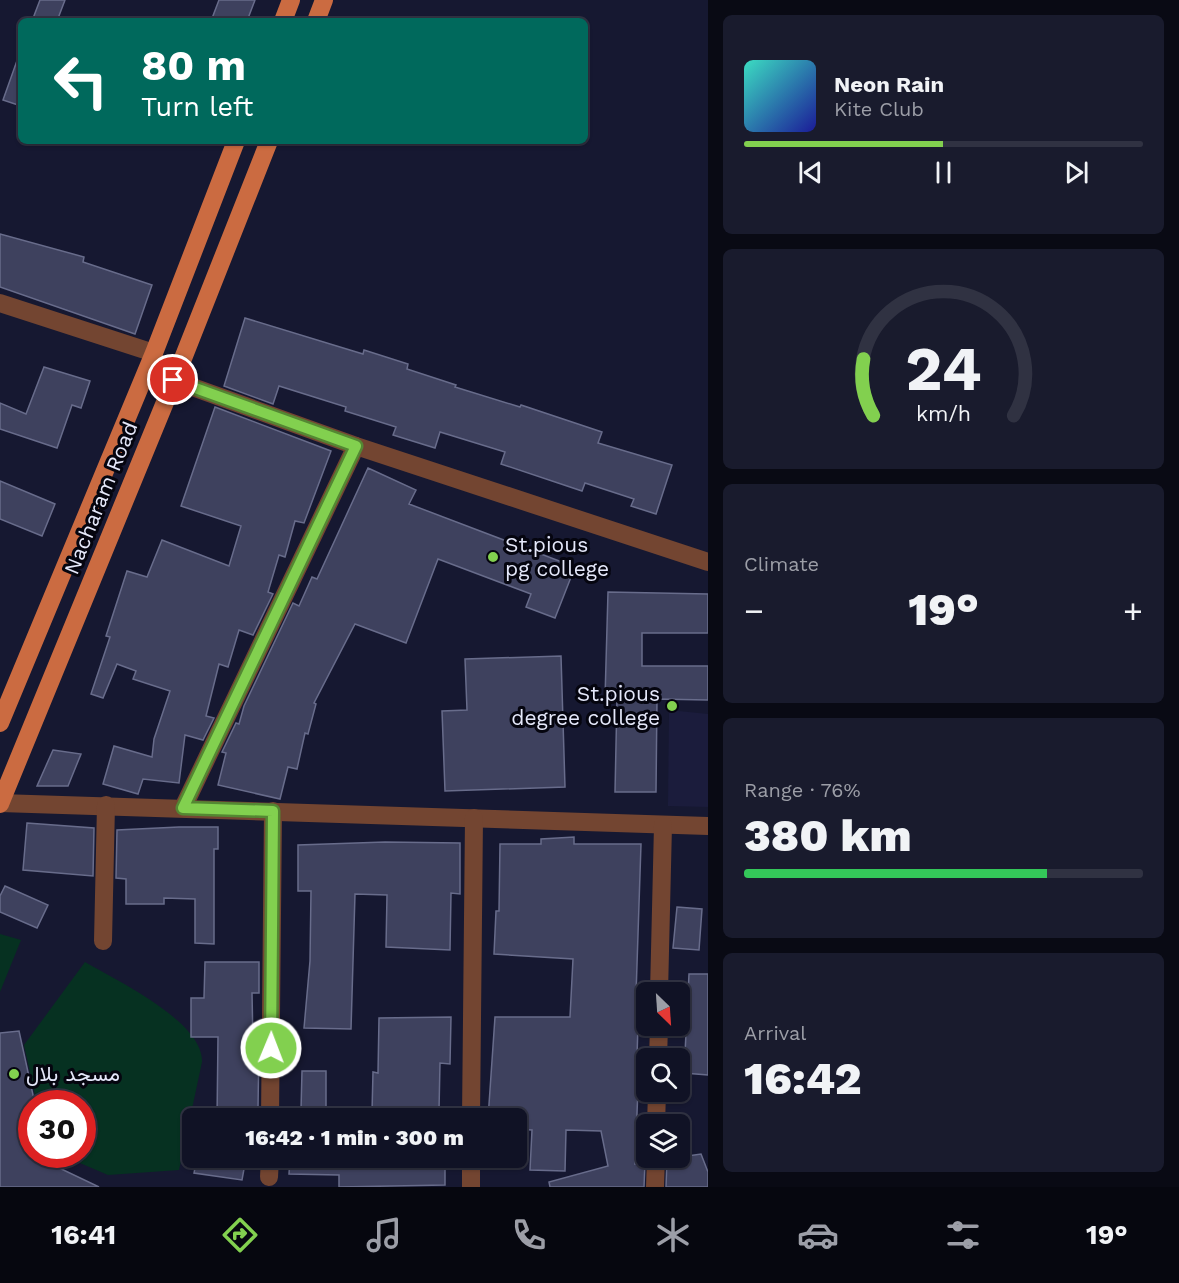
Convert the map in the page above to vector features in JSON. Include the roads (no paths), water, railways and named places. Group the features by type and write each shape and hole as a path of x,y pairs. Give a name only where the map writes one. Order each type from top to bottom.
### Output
{"main road":[{"path":"284,18 291,0"},
{"path":"317,18 324,0"},
{"name":"Nacharam Road","path":"0,723 154,353 235,144"},
{"name":"Nacharam Road","path":"0,804 268,144"}],"street":[{"path":"0,303 154,353"},
{"path":"173,380 356,446 708,562"},
{"path":"183,808 356,446"},
{"path":"0,804 106,805 708,826"},
{"path":"103,940 106,805"},
{"path":"270,1108 273,811"},
{"path":"471,1108 474,818"},
{"path":"659,982 663,825"},
{"path":"269,1178 270,1168"},
{"path":"471,1168 471,1187"},
{"path":"655,1187 656,1168"}],"place":[{"name":"St.pious pg college","path":"493,557"},
{"name":"St.pious degree college","path":"672,706"},
{"name":"مسجد بلال","path":"14,1074"}]}
